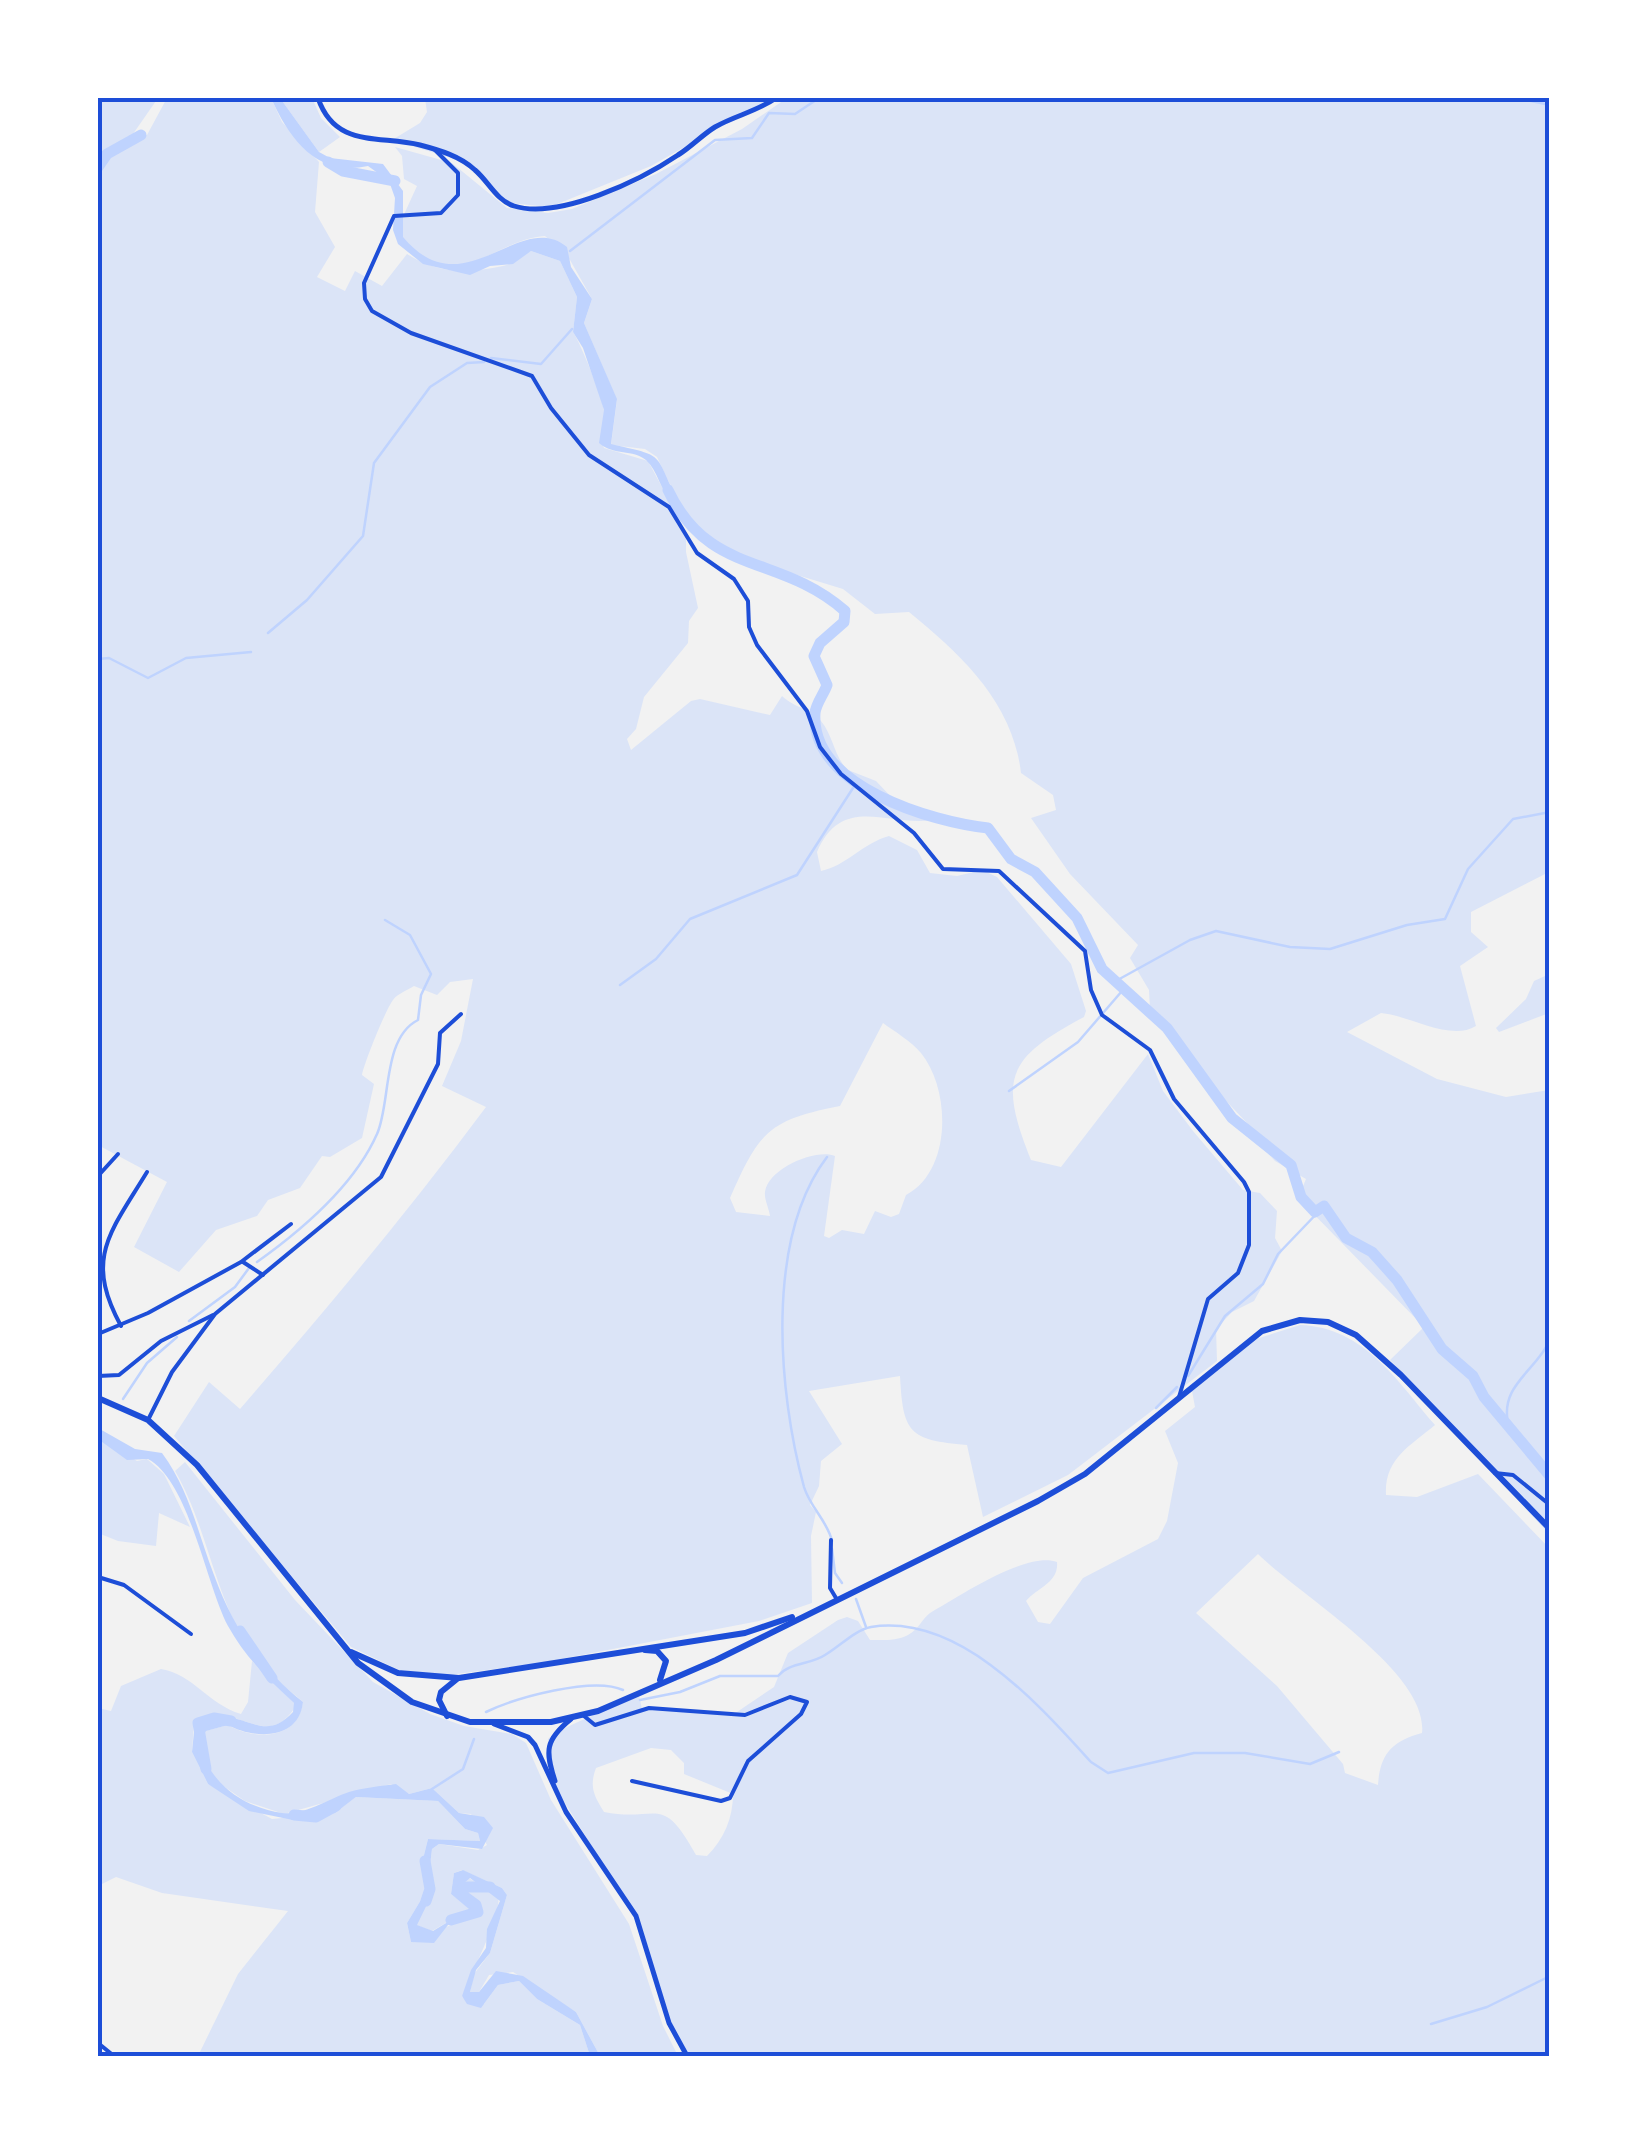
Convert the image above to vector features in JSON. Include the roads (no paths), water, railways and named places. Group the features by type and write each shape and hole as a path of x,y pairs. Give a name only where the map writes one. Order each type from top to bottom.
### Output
{"main road":[{"path":"98,1398 148,1420 210,1480 345,1649 412,1702 448,1717 492,1724 584,1716 716,1660 1038,1502 1085,1474 1262,1331 1300,1320 1328,1322 1356,1335 1550,1529"},
{"path":"345,1649 398,1673 459,1678 745,1633 814,1610"},
{"path":"629,1650 663,1654 667,1667 658,1682"},
{"path":"448,1717 440,1708 441,1692 459,1678"}],"street":[{"path":"318,98 331,123 352,136 434,149 473,168 510,205 558,208 580,203 658,166 712,128 756,112 776,98"},
{"path":"434,149 460,176 458,195 440,213 394,216 364,283 364,298 372,311 418,335 526,372 589,455 669,507 696,554 729,574 746,595 753,638 806,711 828,760 876,806 914,834 938,866 950,871 998,871 1054,918 1085,951 1091,990 1104,1016 1150,1050 1174,1099 1250,1192 1250,1245 1238,1273 1208,1300 1179,1397"},
{"path":"98,1376 119,1375 161,1341 215,1314 374,1185 428,1086 440,1058 440,1034 461,1014"},
{"path":"98,1176 118,1154"},
{"path":"121,1326 102,1286 103,1257 146,1172"},
{"path":"98,1334 121,1326 241,1262 292,1224"},
{"path":"241,1262 252,1264 263,1275"},
{"path":"148,1420 172,1372 215,1314"},
{"path":"1495,1473 1512,1475 1550,1504"},
{"path":"831,1540 830,1588 836,1598"},
{"path":"98,1576 124,1585 191,1634"},
{"path":"584,1716 596,1725 649,1708 745,1715 790,1697 807,1702 801,1714 748,1761 730,1798 721,1801 632,1781"},
{"path":"566,1812 546,1755 552,1734 572,1718"},
{"path":"492,1724 528,1737 536,1745 566,1812 636,1916 669,2023 687,2056"},
{"path":"98,2044 114,2056"}],"water":[{"path":"271,98 280,98 319,152 330,158 383,164 403,191 403,237 426,257 448,264 469,262 530,239 549,238 567,247 571,267 592,299 584,323 617,399 611,444 642,451 656,459 678,501 673,504 669,499 646,460 599,443 604,410 583,348 573,332 577,297 560,261 531,251 513,264 490,266 470,275 423,264 398,244 393,230 395,198 389,181 368,166 334,166 307,152 287,128"},
{"path":"98,1428 135,1449 162,1453 186,1497 239,1629 261,1661 303,1702 300,1715 284,1730 250,1733 228,1725 206,1731 200,1740 218,1780 253,1805 282,1813 308,1809 354,1791 396,1784 409,1794 432,1788 459,1813 484,1817 493,1828 482,1849 439,1844 432,1849 428,1883 433,1892 417,1925 433,1931 469,1909 451,1894 454,1873 463,1870 502,1888 507,1895 490,1953 476,1970 470,1992 479,1992 496,1971 523,1976 576,2012 600,2056 590,2056 580,2025 537,1999 519,1981 498,1985 481,2008 467,2004 462,1996 471,1970 486,1948 487,1929 500,1901 470,1878 464,1883 476,1913 448,1925 434,1943 411,1942 407,1923 425,1893 423,1859 428,1839 480,1841 478,1833 465,1829 438,1801 356,1797 335,1813 293,1820 249,1811 208,1784 192,1752 195,1722 227,1717 260,1726 276,1725 293,1712 294,1703 250,1658 228,1626 175,1488 148,1459 127,1460 98,1439"}],"waterway":[{"path":"570,251 715,140 752,138 769,113 795,114 819,98"},
{"path":"1461,98 1467,98"},
{"path":"1517,98 1550,105"},
{"path":"98,167 107,154 141,135"},
{"path":"328,162 343,171 395,181"},
{"path":"491,358 541,364 572,329"},
{"path":"268,633 307,600 363,536 374,463 430,387 467,363 484,362"},
{"path":"668,490 685,518 704,537 725,551 820,593 845,611 844,622 820,643 814,656 827,685 815,713 819,739 832,761 879,796 937,818 988,828 1011,859 1035,872 1077,918 1102,969 1167,1028 1232,1118 1291,1165 1301,1197 1315,1212 1324,1206 1346,1238 1372,1252 1397,1280 1442,1349 1473,1376 1484,1397 1550,1476"},
{"path":"98,659 109,658 148,678 186,658 251,652"},
{"path":"620,985 656,959 690,919 797,875 853,788"},
{"path":"1114,982 1190,940 1216,931 1290,947 1330,949 1407,925 1445,919 1468,869 1513,819 1550,812"},
{"path":"257,1262 292,1236 341,1189 377,1134 398,1041 418,1020 421,995 431,974 410,935 385,920"},
{"path":"1009,1091 1078,1042 1122,991"},
{"path":"827,1157 807,1191 794,1230 782,1317 795,1449 804,1487 832,1541"},
{"path":"1188,1376 1225,1316 1263,1284 1278,1254 1324,1206"},
{"path":"189,1321 235,1287 249,1268"},
{"path":"123,1399 147,1363 177,1337"},
{"path":"1508,1423 1509,1398 1514,1388 1550,1340"},
{"path":"1156,1408 1177,1387"},
{"path":"832,1549 835,1573 842,1583"},
{"path":"856,1599 866,1627"},
{"path":"640,1700 680,1692 720,1676 778,1676 788,1668 819,1658 865,1629 904,1626 935,1634 995,1668 1091,1762 1108,1773 1194,1753 1245,1753 1310,1764 1339,1752"},
{"path":"240,1631 272,1678"},
{"path":"486,1712 534,1695 574,1687 610,1686 623,1690"},
{"path":"206,1769 198,1723 214,1718 231,1721"},
{"path":"432,1789 463,1769 474,1739"},
{"path":"294,1815 316,1817 336,1806"},
{"path":"425,1861 430,1889 426,1901"},
{"path":"451,1920 478,1912 476,1905 461,1894 463,1887 490,1887"},
{"path":"1431,2024 1487,2007 1550,1976"}]}
